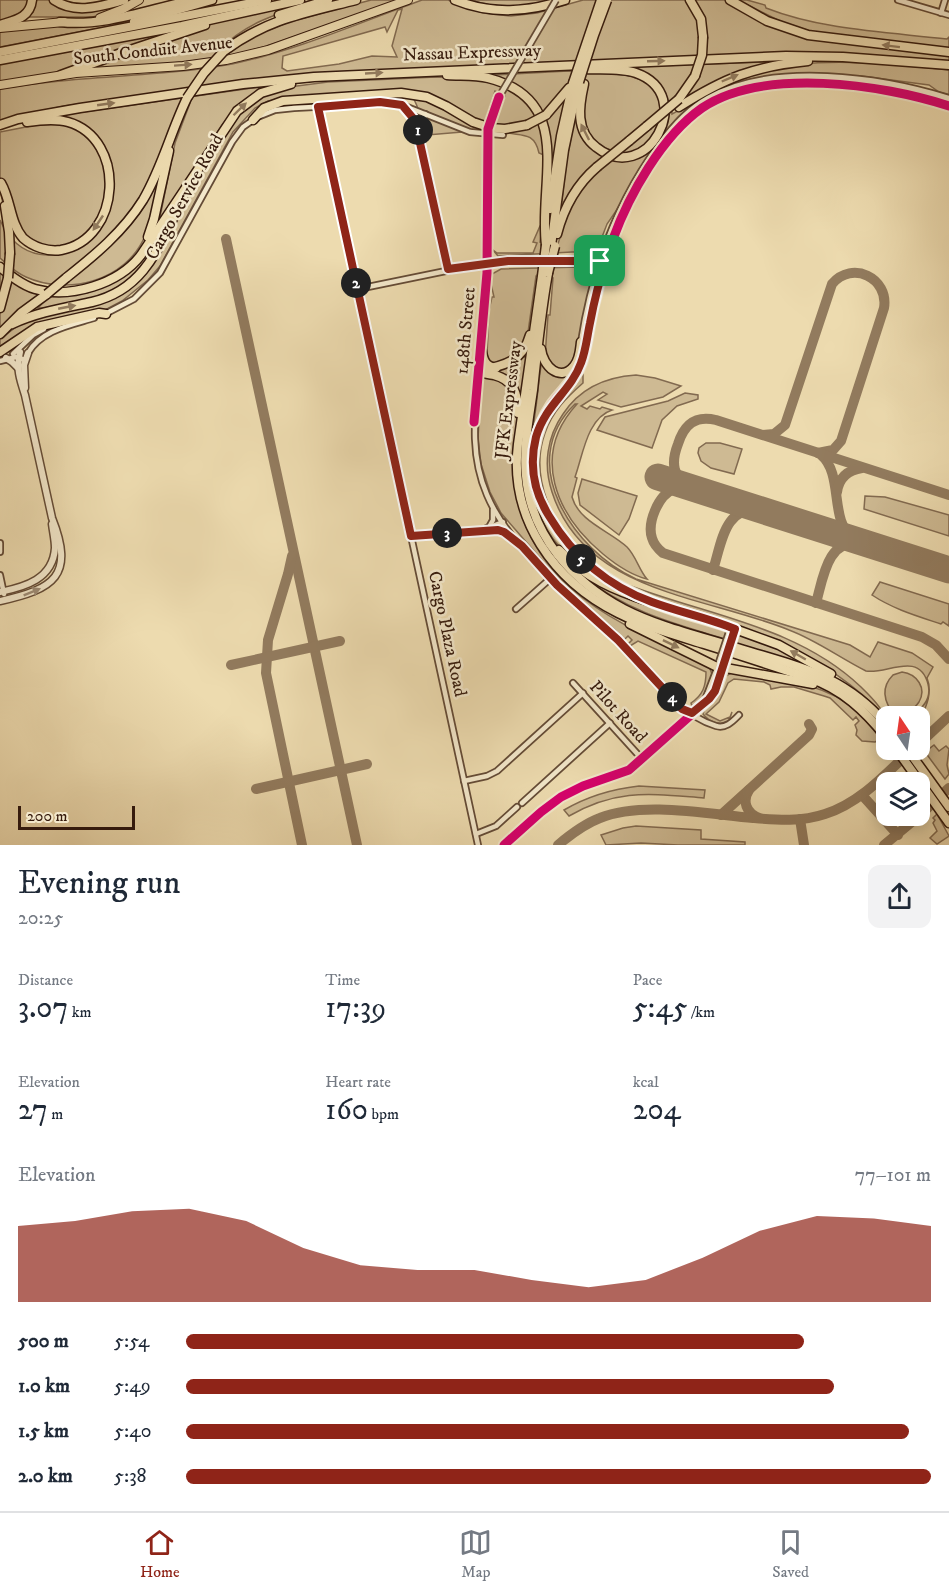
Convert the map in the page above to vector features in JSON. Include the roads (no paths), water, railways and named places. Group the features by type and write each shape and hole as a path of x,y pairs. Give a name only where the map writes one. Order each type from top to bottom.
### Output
{"highway":[{"path":"0,27 24,17 30,9 32,0"},
{"path":"54,0 71,7 84,9 122,1"},
{"path":"61,0 71,7"},
{"path":"60,22 79,24 100,22 193,0"},
{"path":"42,44 139,21 212,0"},
{"path":"0,52 267,0"},
{"path":"0,60 235,15 300,0"},
{"path":"0,334 21,313 112,239 139,206 156,173 174,125 187,99 204,73 224,51 245,33 267,20 328,0"},
{"path":"224,51 252,32 269,24 356,0"},
{"path":"455,0 482,8 510,11 535,9 565,0"},
{"path":"546,275 564,150 578,83 601,0"},
{"path":"492,68 600,70 627,71 638,74 655,86 664,105 664,123 655,141 643,151 629,156 612,155 597,148 585,135 580,120 578,83 603,10 607,0"},
{"path":"679,103 695,76 702,55 703,37 700,16 690,0"},
{"path":"730,0 767,21 801,33 829,39 949,52"},
{"path":"61,75 235,15"},
{"name":"Nassau Expressway","path":"0,125 18,119 94,106 243,84 335,75 786,56 871,58 949,65"},
{"path":"551,246 569,201 582,182 630,140 679,103 723,81 750,71 800,62 871,58"},
{"path":"413,72 486,77 518,91 533,106 543,123 548,149 543,228 551,246"},
{"path":"0,262 5,273 36,289 64,291 93,286 119,273 132,265 141,255 233,116 256,96 282,86 335,75"},
{"path":"253,120 264,108 283,101 401,93 427,97 447,105 472,122 490,128 505,129 526,125 551,111 578,83"},
{"path":"119,273 139,252 152,226 170,149 187,99"},
{"path":"0,125 50,120 66,121 79,127 94,140 102,152 108,168 110,185 106,208 94,229 87,237 73,246 54,251 38,247 21,235 15,225 0,181"},
{"path":"12,324 38,313 102,298 135,279 157,252 207,156"},
{"path":"0,181 9,232 10,253 0,308"},
{"name":"JFK Expressway","path":"546,275 538,303 517,451 519,488 531,530 555,566 581,591 612,610 652,627 822,683 847,697 876,725"},
{"name":"JFK Expressway","path":"546,275 526,447 526,476 534,512 549,544 572,572 606,598 631,612 658,623 822,675 854,693 876,714"},
{"path":"479,371 499,368 516,359 526,346 538,303"},
{"path":"1,358 36,327 99,313 106,314"},
{"path":"541,321 542,355 544,363 550,369 560,372 571,369 578,360 581,342"},
{"path":"481,346 486,364 499,368"},
{"path":"479,371 505,379 517,395 514,470 519,488"},
{"path":"526,476 543,527 566,556 592,578 621,592 651,602"},
{"path":"555,566 567,583 596,605 633,626 721,665 819,686 846,700 873,722"},
{"path":"732,630 770,641 794,652 834,676 854,693"},
{"path":"904,760 949,823"},
{"path":"915,760 949,807"}],"main road":[{"path":"0,27 89,21 123,9 139,0"},
{"name":"South Conduit Avenue","path":"0,85 61,75 183,66 226,60 268,50 408,0"}],"street":[{"name":"148th Street","path":"556,0 499,97 491,116 488,134 487,263 474,422 475,450 481,479 493,508 522,546 551,578 618,640 682,709 719,726 728,725 739,715"},
{"path":"898,0 949,15"},
{"path":"941,13 945,0"},
{"path":"581,342 588,303 620,208 650,157 682,117 699,104 718,93 743,84 771,79 828,77 891,83 949,98"},
{"path":"504,845 540,812 561,797 588,784 624,773 704,703 715,691 732,630 651,602 608,580 578,556 562,538 538,495 533,461 537,436 549,409 580,366 603,261 632,198 660,152 691,117 722,97 741,90 828,84 864,86 896,91 949,106"},
{"name":"Cargo Service Road","path":"20,354 46,334 106,314 134,299 160,273 232,142 243,127 275,110 380,102 402,105 470,132 503,135"},
{"path":"402,105 413,118 420,140 448,269"},
{"name":"Cargo Plaza Road","path":"318,107 478,845"},
{"path":"420,140 425,114"},
{"path":"358,289 448,269 487,263 603,261"},
{"name":"Cargo Service Road","path":"20,354 37,332 45,328 85,321"},
{"path":"1,358 20,354"},
{"path":"2,592 30,585 46,572 54,551 52,518 18,368 20,354"},
{"path":"20,354 25,395"},
{"path":"1,358 12,362 18,368"},
{"path":"488,529 493,520 493,508"},
{"path":"0,575 3,600 34,593 55,577 60,564 61,549 52,518"},
{"path":"471,532 488,529 503,522"},
{"path":"411,536 502,531 522,546"},
{"path":"0,543 0,552"},
{"path":"516,609 551,578"},
{"name":"Pilot Road","path":"573,682 642,759"},
{"path":"464,781 487,776 499,770 583,693"},
{"path":"522,803 610,723"},
{"path":"476,834 496,826 517,807"}]}
